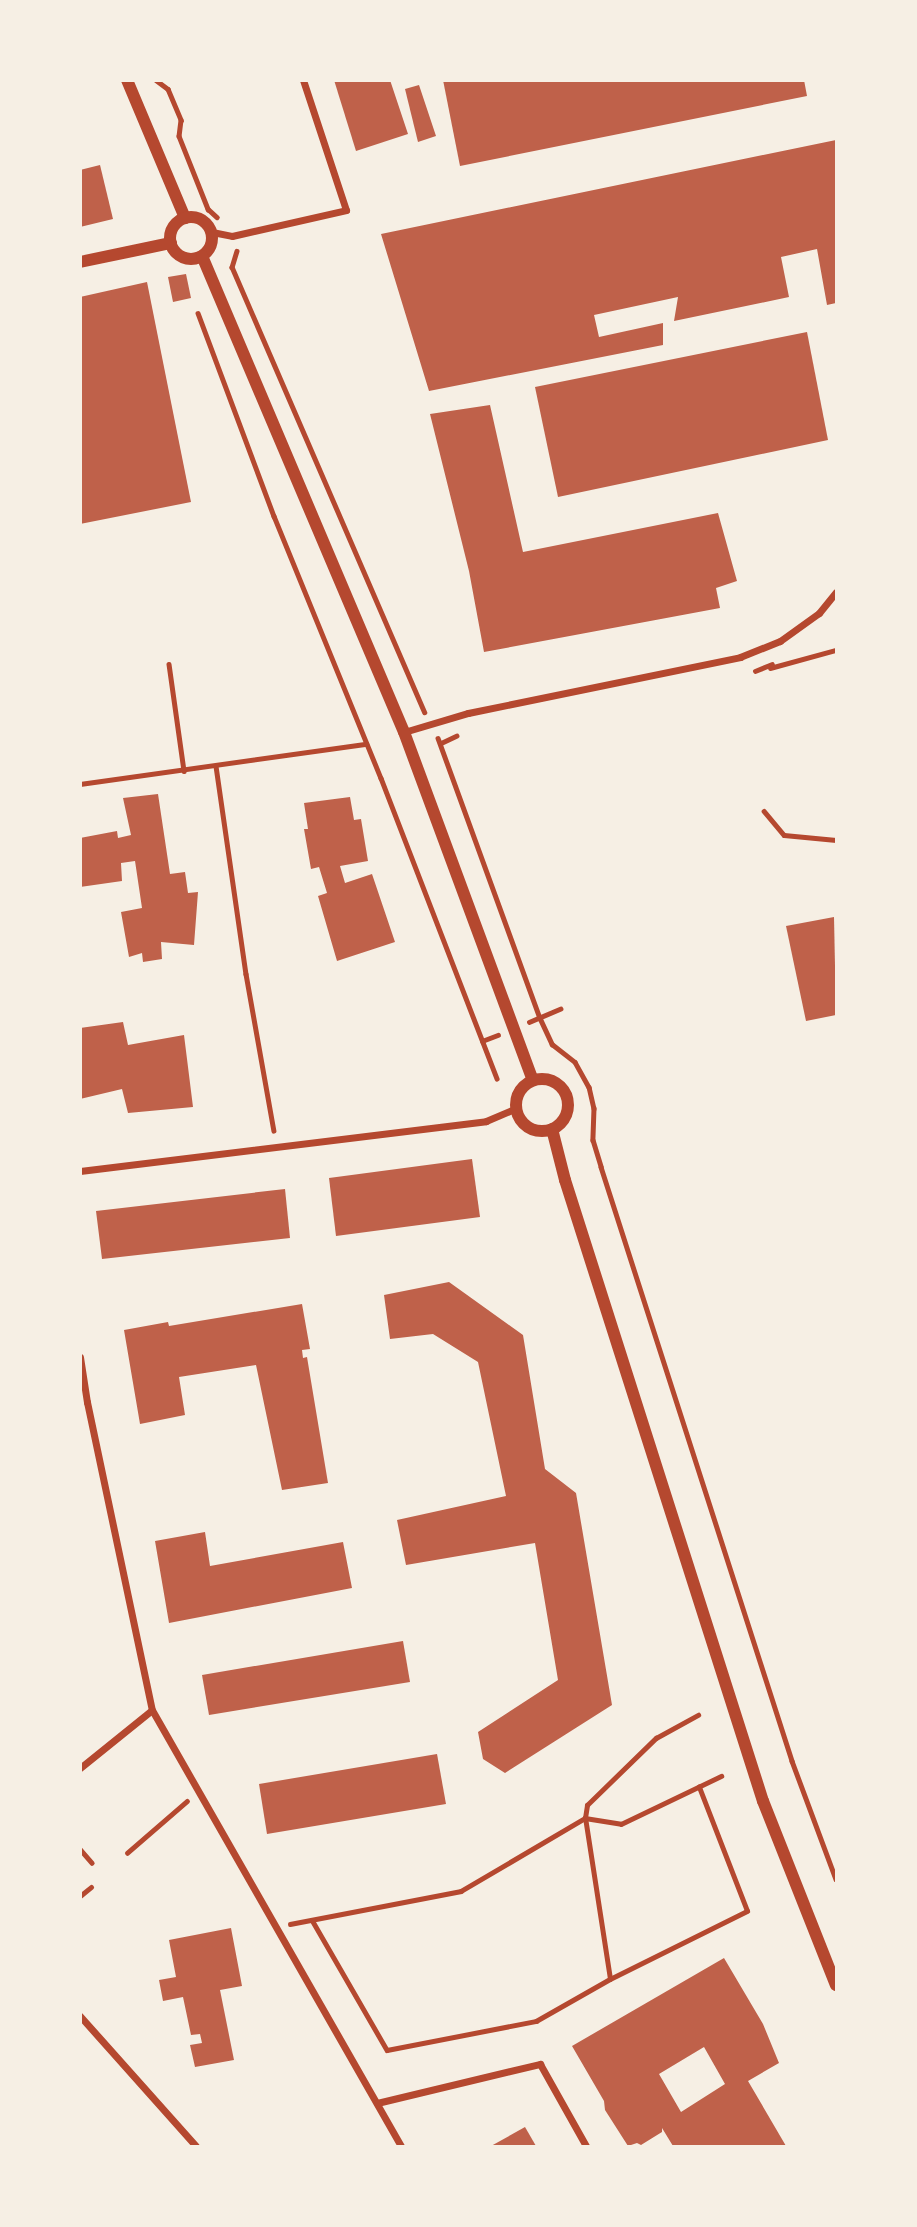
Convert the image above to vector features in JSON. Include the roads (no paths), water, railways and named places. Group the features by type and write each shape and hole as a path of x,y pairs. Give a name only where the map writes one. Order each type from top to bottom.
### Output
{"street":[{"path":"127,80 185,218"},
{"path":"212,232 232,236 346,210 303,80"},
{"path":"185,218 203,220 212,232 211,246 202,256 184,258 171,243 173,227 185,218"},
{"path":"80,262 171,243"},
{"path":"202,256 404,732 533,1080"},
{"path":"404,732 468,713 740,657 780,641 820,613 836,592"},
{"path":"533,1080 553,1081 568,1097 567,1113 552,1129 536,1130 528,1127 519,1117 516,1108 520,1091 533,1080"},
{"path":"80,1171 485,1121 516,1108"},
{"path":"552,1129 565,1181 763,1801 836,1985"},
{"path":"80,1357 84,1405 152,1710 401,2147"},
{"path":"80,1768 152,1710"},
{"path":"80,2016 196,2147"},
{"path":"377,2104 540,2064 586,2147"}]}
